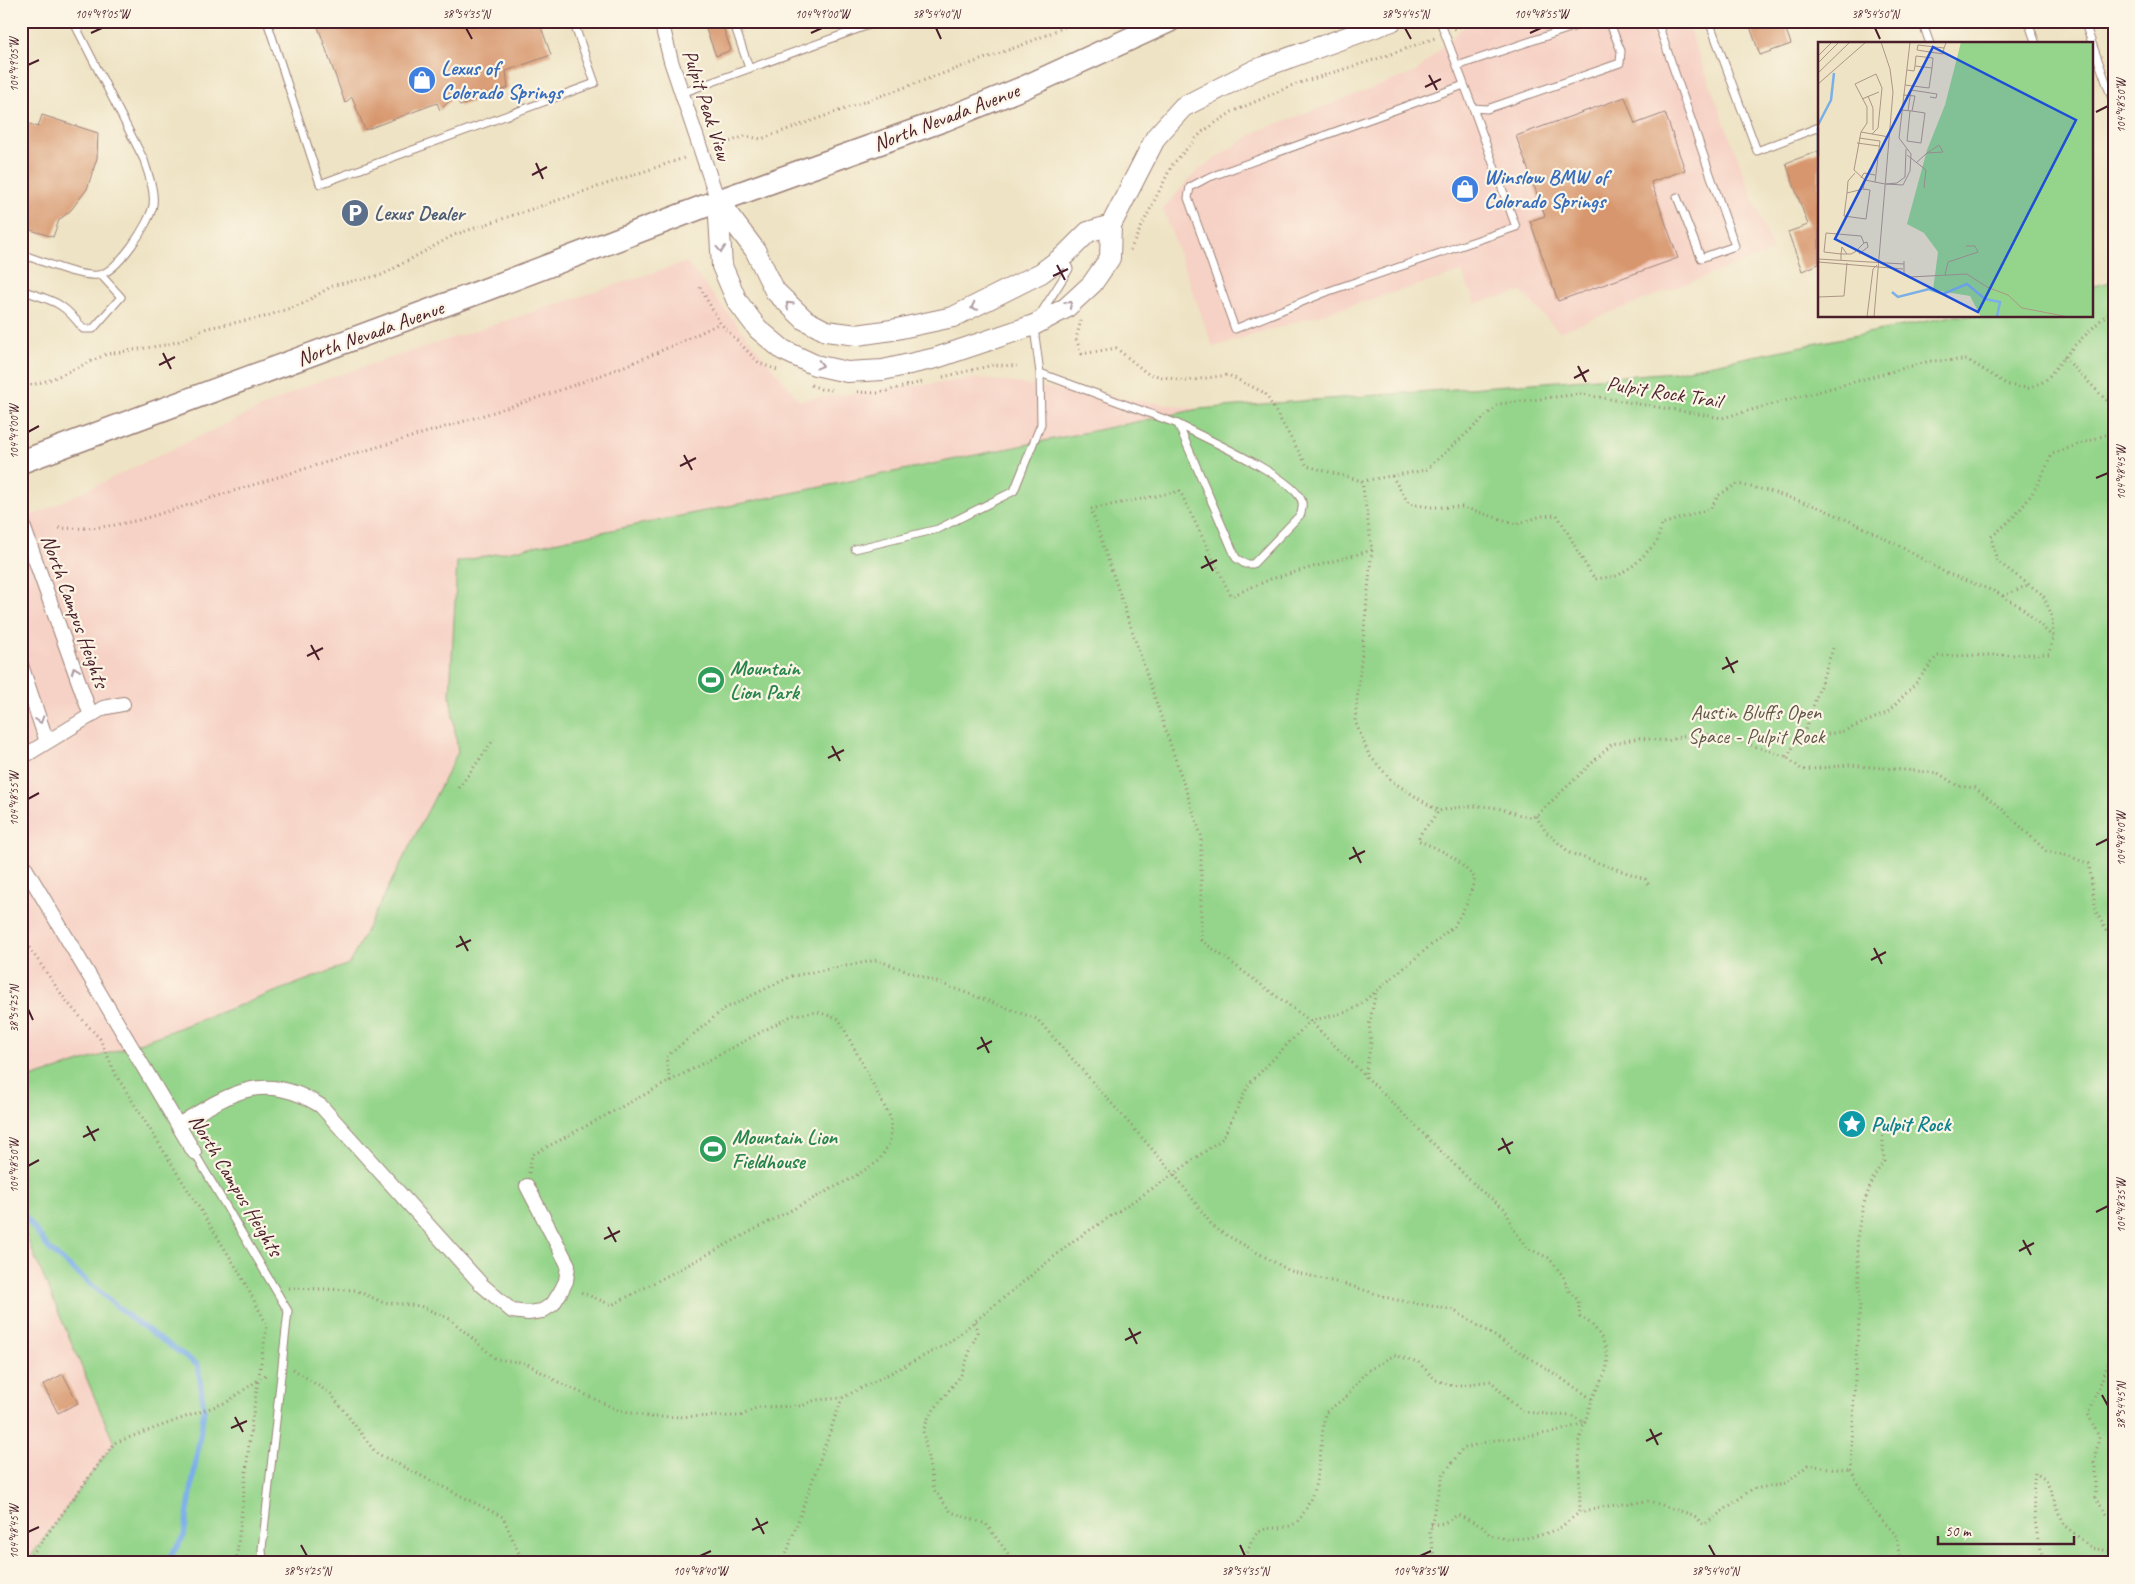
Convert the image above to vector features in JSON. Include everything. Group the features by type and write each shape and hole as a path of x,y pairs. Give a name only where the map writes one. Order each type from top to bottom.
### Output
{"main road":[{"path":"718,201 722,266 737,301 758,329 784,350 815,365 847,372 883,370 936,358 1034,325 1066,308 1092,284 1110,258 1111,225 1156,137 1183,106 1255,70 1392,21"},
{"name":"North Nevada Avenue","path":"21,462 482,292 718,201 944,120 1025,87 1156,24"},
{"path":"718,201 755,250 775,291 805,320 826,331 857,335 892,330 953,317 1041,272 1064,256 1088,232 1111,225"}],"street":[{"name":"Pulpit Peak View","path":"661,21 671,61 718,201"},
{"name":"North Campus Heights","path":"21,520 91,716"},
{"path":"21,665 47,742"},
{"name":"North Campus Heights","path":"21,758 103,708 123,704"},
{"name":"North Campus Heights","path":"21,861 194,1152"},
{"path":"178,1126 231,1095 254,1087 290,1089 306,1096 321,1106 482,1285 512,1310 528,1313 542,1311 553,1304 566,1281 568,1265 527,1186"}],"lane":[{"path":"21,254 88,275 101,275 118,263 140,234 150,217 153,204 144,160 73,21"},
{"path":"267,21 320,184 595,83 573,21"},
{"path":"733,21 749,68"},
{"path":"682,94 880,21"},
{"path":"1440,21 1473,108 1516,227 1329,291 1235,329 1188,198 1190,187 1207,178 1464,85"},
{"path":"1457,66 1591,21"},
{"path":"1473,108 1486,109 1620,63 1621,51 1609,21"},
{"path":"1657,21 1735,246 1701,258 1677,197"},
{"path":"1709,21 1756,151 1818,127"},
{"path":"1922,21 1929,42"},
{"path":"2028,21 2035,42"},
{"path":"2084,21 2092,42"},
{"path":"2092,43 2114,104"},
{"path":"855,549 938,529 1014,490 1041,424 1040,373 1034,325 1069,269 1064,256"},
{"path":"21,290 57,302 72,313 83,329 93,329 121,297 101,275"},
{"path":"1040,373 1178,424 1272,473 1298,495 1303,503 1301,514 1253,564 1244,564 1236,558 1178,424"},
{"name":"North Campus Heights","path":"194,1152 288,1311 262,1550 263,1563"}],"path":[{"path":"733,141 745,136 761,139 1025,44 1078,21"},
{"path":"21,384 28,383 32,385 52,379 106,354 165,345 180,341 207,328 264,317 302,304 334,285 382,275 454,235 661,167"},
{"name":"Pulpit Rock Trail","path":"1082,354 1116,348 1148,374 1185,381 1228,375 1264,393 1307,466 1362,481 1426,470 1498,404 1580,394 1722,418 1930,361 1968,360 2008,385 2028,388 2045,381 2064,357 2106,315 2114,313"},
{"path":"59,528 107,528 139,520 474,418 613,371 684,342 720,323"},
{"path":"2064,357 2114,408"},
{"path":"1787,757 1795,744 1802,739 1844,731 1887,712 1915,684 1937,656 2049,654 2053,637 2052,616 2043,594 1997,561 1991,537 2013,519 2037,488 2052,454 2114,432"},
{"path":"1392,476 1409,504 1431,508 1462,507 1517,524 1540,516 1558,515 1570,534 1582,561 1595,579 1617,576 1634,565 1657,542 1662,524 1710,509 1720,495 1737,484 1770,491 1818,507 1905,548 1946,573 1996,592 2021,607 2053,637"},
{"path":"1362,481 1372,550 1355,721 1369,754 1393,782 1438,811 1466,806 1497,808 1530,817 1536,816 1612,744 1639,738 1667,742 1696,732 1736,740 1787,757 1802,770 1849,766 1894,768 1938,773 1958,786 1975,788 2001,808 2046,851 2069,856 2089,864 2096,912 2114,944"},
{"path":"1091,509 1201,835 1201,940 1310,1021 1365,1078 1480,1190 1505,1209 1514,1230 1527,1248 1549,1258 1562,1276 1570,1293 1578,1300 1580,1317 1588,1320 1600,1335 1606,1350 1606,1368 1592,1399 1579,1441 1580,1512"},
{"path":"2003,596 2028,585"},
{"path":"1802,739 1834,648"},
{"path":"460,788 494,739"},
{"path":"287,1288 355,1290 382,1302 420,1306 450,1319 496,1360 526,1363 556,1381 618,1410 643,1415 740,1416 758,1407 802,1406 815,1400 842,1398 948,1344 1072,1242 1174,1174 1223,1138 1249,1084 1310,1021 1347,1012 1357,1007 1454,926 1467,903 1475,878 1451,856 1418,840 1420,833 1434,819 1438,811"},
{"path":"1536,816 1546,832 1570,853 1645,879 1650,887"},
{"path":"21,942 28,946 67,1002 100,1039 116,1075 238,1270 267,1325 251,1426 236,1563"},
{"path":"670,1081 666,1057 724,1009 792,976 876,960 1037,1019 1174,1174 1214,1228 1290,1271 1348,1285 1392,1299 1453,1310 1592,1399"},
{"path":"1365,1078 1371,1042 1369,1025 1376,991"},
{"path":"527,1186 532,1155 793,1015 818,1012 839,1019 891,1119 890,1142 879,1162 612,1305 581,1294 566,1281"},
{"path":"1882,1126 1884,1161 1874,1176 1862,1206 1857,1236 1860,1304 1854,1376 1851,1471 1872,1508 1897,1536 1900,1563"},
{"path":"975,1322 977,1332 961,1375 929,1416 923,1431 934,1490 952,1512 986,1524 1009,1555 1009,1563"},
{"path":"2114,1350 2088,1414 2099,1436 2095,1462 2095,1498 2114,1524"},
{"path":"1195,1563 1198,1556 1234,1562 1247,1555 1250,1540 1262,1529 1284,1528 1300,1518 1320,1470 1321,1433 1325,1413 1347,1396 1366,1372 1394,1355 1418,1362 1436,1380 1453,1386 1491,1381 1510,1401 1524,1412 1572,1416 1586,1423"},
{"path":"26,1563 114,1443 227,1402 282,1364 301,1372 331,1394 376,1453 503,1518 523,1563"},
{"path":"784,1563 842,1398"},
{"path":"1435,1563 1430,1533 1434,1505 1443,1475 1462,1449 1489,1441 1556,1432 1586,1423"},
{"path":"1432,1525 1444,1523 1458,1515 1482,1526 1490,1535 1507,1539 1526,1538 1545,1534 1561,1527 1580,1512 1600,1507 1649,1501 1693,1515 1704,1525 1752,1489 1786,1484 1808,1465 1851,1471"},
{"path":"2044,1563 2039,1550 2033,1485 2035,1473 2046,1480 2065,1526 2092,1548 2114,1552"}],"shaded area":[{"name":"Winslow BMW of Colorado Springs","path":"1476,21 1686,21 1773,251 1559,332 1522,292 1475,303 1462,272 1213,347 1163,209 1199,169 1258,131 1416,72 1464,26"},
{"path":"686,262 799,400 978,378 1199,409 1408,828 1767,1563 21,1563 21,521 311,384"}],"green space":[{"name":"Austin Bluffs Open Space - Pulpit Rock","path":"2114,281 2114,1563 26,1563 114,1443 21,1224 21,1081 131,1046 349,964 458,752 450,696 457,562 1199,409 1674,372 1942,318 2092,318 2092,287"}],"building":[{"name":"Lexus of Colorado Springs","path":"316,21 539,21 551,55 506,71 508,88 460,106 456,95 440,110 437,103 365,130 352,97 345,103"},
{"path":"703,21 721,21 731,50 716,56"},
{"path":"1748,21 1783,21 1791,44 1760,55"},
{"path":"1625,97 1635,124 1665,113 1685,170 1651,182 1678,258 1558,301 1530,221 1545,216 1516,136"},
{"path":"42,115 98,133 97,158 87,189 71,210 59,220 53,237 21,227 21,141 27,123 38,127"},
{"path":"1818,151 1818,264 1802,271 1788,232 1808,225 1786,163"},
{"path":"63,1374 78,1403 58,1413 43,1385"}],"waterway":[{"path":"21,1211 50,1250 132,1319 198,1365 204,1410 184,1536 166,1563"}],"place":[{"name":"Lexus of Colorado Springs","path":"422,80"},
{"name":"Winslow BMW of Colorado Springs","path":"1465,189"},
{"name":"Lexus Dealer","path":"355,213"},
{"name":"Mountain Lion Park","path":"711,680"},
{"name":"Pulpit Rock","path":"1852,1124"},
{"name":"Mountain Lion Fieldhouse","path":"713,1149"}]}
